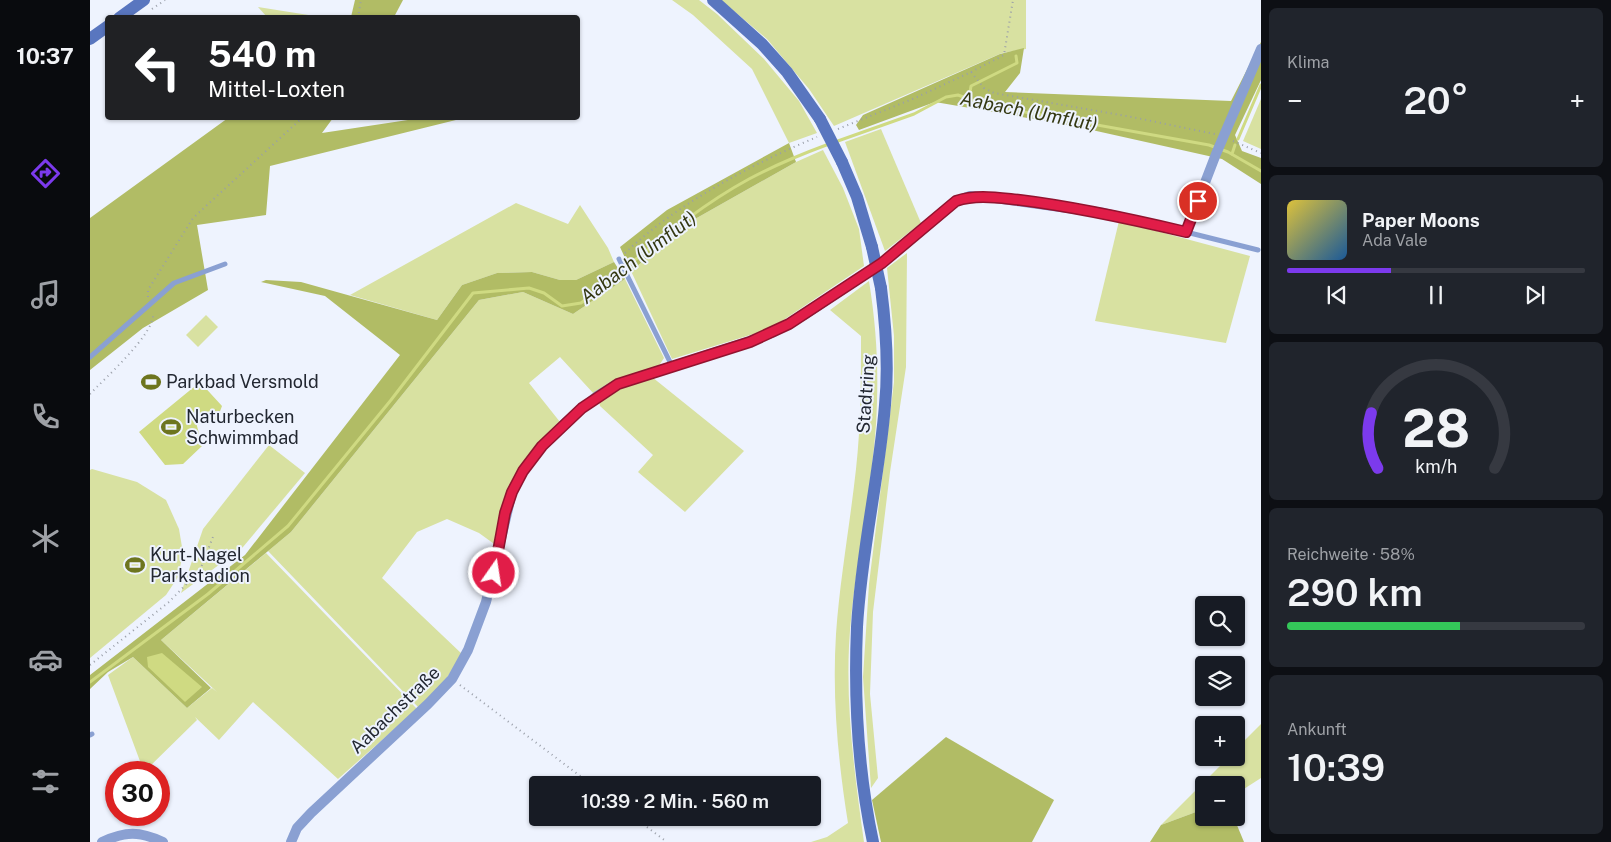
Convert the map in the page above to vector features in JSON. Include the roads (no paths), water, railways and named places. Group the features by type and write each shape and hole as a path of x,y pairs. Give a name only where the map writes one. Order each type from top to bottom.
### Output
{"street":[{"path":"123,15 144,0"},
{"name":"Stadtring","path":"712,0 756,39 786,72 820,119 857,197 872,247 881,288 887,360 885,405 863,571 857,644 857,719 868,819 873,842"},
{"path":"90,38 105,28"},
{"path":"1186,232 1222,138 1261,49"},
{"name":"Aabachstraße","path":"291,842 297,828 310,813 428,704 452,679 468,650 486,602 497,558 505,513 512,492 523,471 542,446 597,396 618,384 750,342 774,332 804,315 882,263 956,201 970,196 1043,203 1104,213 1186,232"},
{"path":"102,842 123,832 152,837 163,842"}],"lane":[{"path":"1186,232 1258,250"},
{"path":"621,261 672,366"},
{"path":"90,357 150,304 182,279 225,264"}],"waterway":[{"path":"969,99 971,86 1017,63 1016,56"},
{"path":"1238,139 1261,85"},
{"name":"Aabach (Umflut)","path":"835,142 914,114 946,97 958,95 985,105 1209,145 1228,152 1261,171"},
{"name":"Aabach (Umflut)","path":"90,682 208,594 288,526 391,400 473,293 529,288 544,293 562,306 581,303 705,206 749,179 829,144"},
{"path":"1232,154 1235,145"}],"place":[{"name":"Parkbad Versmold","path":"151,382"},
{"name":"Naturbecken Schwimmbad","path":"171,427"},
{"name":"Kurt-Nagel Parkstadion","path":"135,565"}]}
